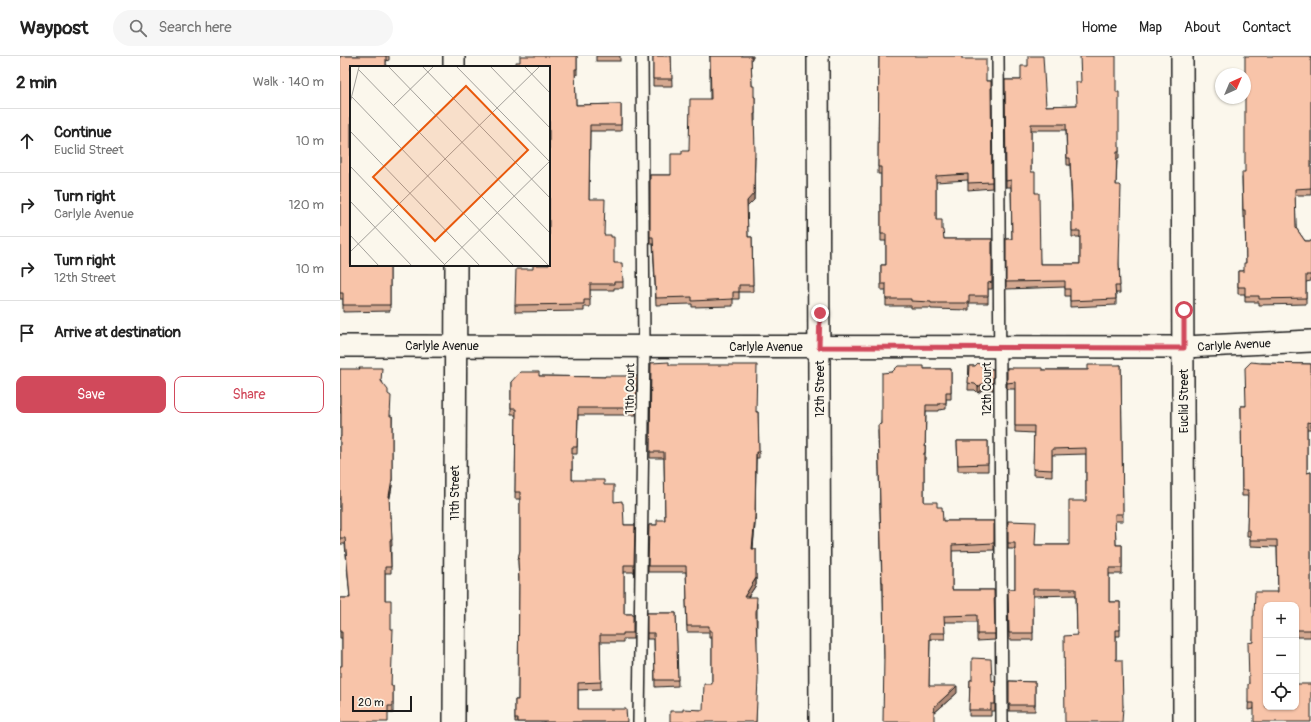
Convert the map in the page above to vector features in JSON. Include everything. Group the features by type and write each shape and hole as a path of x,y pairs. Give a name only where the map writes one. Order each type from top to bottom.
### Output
{"street":[{"name":"12th Street","path":"818,56 820,722"},
{"name":"Euclid Street","path":"1182,56 1184,722"},
{"name":"11th Street","path":"454,722 456,266"},
{"name":"Carlyle Avenue","path":"340,346 1184,348 1311,341"}],"lane":[{"name":"11th Court","path":"639,722 644,346 642,56"},
{"name":"12th Court","path":"998,56 1002,722"}],"building":[{"path":"340,56 386,56 386,66 350,66 350,266 390,266 390,305 343,305 343,293 340,293"},
{"path":"520,56 577,56 577,69 575,69 576,105 621,104 621,125 590,125 589,199 605,199 604,235 611,235 611,237 614,237 614,263 622,263 623,282 614,282 614,284 590,284 590,300 584,300 584,304 515,305 516,269 533,269 533,266 550,266 550,66 516,66 516,62 520,62"},
{"path":"653,56 671,56 672,79 653,79"},
{"path":"710,56 751,56 752,86 754,86 755,97 754,193 747,201 748,237 752,237 753,285 739,285 739,292 733,292 733,299 692,301 692,297 656,298 653,237 650,237 650,175 671,175 671,154 682,154 682,151 689,151 690,99 711,99"},
{"path":"879,56 962,56 962,59 986,59 986,81 991,81 992,182 968,183 968,174 936,176 936,220 942,220 944,239 992,239 992,282 988,283 988,296 969,296 969,303 931,303 911,301 911,299 886,299 886,284 881,284 881,265 886,265 886,234 881,234 881,167 878,167"},
{"path":"1028,56 1043,56 1046,106 1077,105 1076,82 1081,82 1080,56 1116,56 1116,92 1119,92 1119,152 1117,152 1116,185 1121,186 1119,264 1120,286 1115,286 1116,299 1070,301 1070,289 1065,289 1065,281 1006,282 1006,239 1012,239 1011,180 1006,181 1005,80 1021,80 1021,66 1028,66","holes":["1031,124 1066,124 1067,158 1070,158 1072,231 1080,231 1080,264 1040,264 1039,193 1035,193 1035,172 1031,172"]},
{"path":"1245,56 1311,56 1311,188 1295,189 1296,228 1305,241 1311,241 1311,275 1306,275 1306,298 1259,299 1259,296 1245,296 1245,287 1238,287 1238,271 1244,271 1244,263 1246,263 1245,210 1243,210 1242,172 1245,172 1245,104 1251,104 1251,68 1245,68"},
{"path":"669,362 669,365 757,365 756,412 758,412 759,452 756,452 755,517 752,549 756,549 756,578 744,597 757,597 758,679 756,722 670,722 670,711 683,711 683,709 703,710 704,684 712,684 712,631 709,631 709,626 687,626 686,566 648,566 649,525 657,525 657,520 665,520 664,452 650,452 651,363"},
{"path":"1251,362 1311,364 1311,423 1307,422 1307,473 1311,472 1311,630 1299,630 1299,602 1263,602 1263,710 1299,710 1299,684 1311,684 1311,722 1254,722 1254,703 1248,703 1248,643 1253,642 1255,592 1278,592 1277,540 1250,540 1250,530 1247,530 1248,490 1242,490 1241,406 1246,406 1245,368"},
{"path":"978,363 981,366 988,366 988,369 993,369 993,383 982,384 978,387 975,384 968,383 969,366 975,366"},
{"path":"1088,365 1121,365 1123,514 1115,514 1116,545 1122,545 1122,568 1109,568 1109,602 1120,602 1120,630 1116,630 1116,660 1122,660 1122,722 1065,722 1064,636 1077,635 1076,589 1033,589 1033,633 1009,633 1008,589 1015,589 1015,543 1008,543 1008,521 1036,522 1035,545 1069,545 1069,501 1086,501 1086,448 1052,449 1052,470 1033,469 1034,426 1015,426 1015,382 1007,383 1007,368 1088,370"},
{"path":"898,366 924,366 924,369 951,369 951,392 946,392 946,403 939,403 939,405 926,405 924,502 937,502 937,507 942,507 943,521 994,521 994,543 952,545 952,590 994,590 995,634 977,634 977,615 944,616 945,633 930,633 929,686 957,686 934,707 934,722 883,722 883,582 878,425 881,424 882,373 892,372"},
{"path":"359,368 382,368 381,381 388,390 388,394 391,396 390,416 392,416 392,479 389,496 392,540 390,540 391,567 385,567 385,600 391,600 391,629 393,629 391,686 393,686 393,706 388,706 388,722 340,722 340,666 342,666 342,632 340,632 340,598 350,598 345,538 340,538 340,369 360,369"},
{"path":"520,372 539,372 539,376 637,376 636,408 578,408 577,447 572,447 572,480 604,480 604,485 614,485 614,502 622,501 623,503 624,525 635,525 634,565 624,565 624,614 633,614 633,633 623,633 623,635 600,635 601,682 578,683 578,709 626,709 627,722 518,722 518,719 515,719 515,700 518,700 518,560 520,550 520,492 515,492 516,409 511,409 511,382"},
{"path":"957,441 988,441 988,464 958,465"},
{"path":"647,613 676,613 678,680 655,680 654,633 647,633"},
{"path":"972,658 991,659 992,681 995,681 995,704 991,704 991,710 969,710 970,680 972,680"},
{"path":"1009,681 1035,682 1035,705 1009,705"}],"route":[{"path":"820,313 819,347 1184,348 1184,310"}]}
